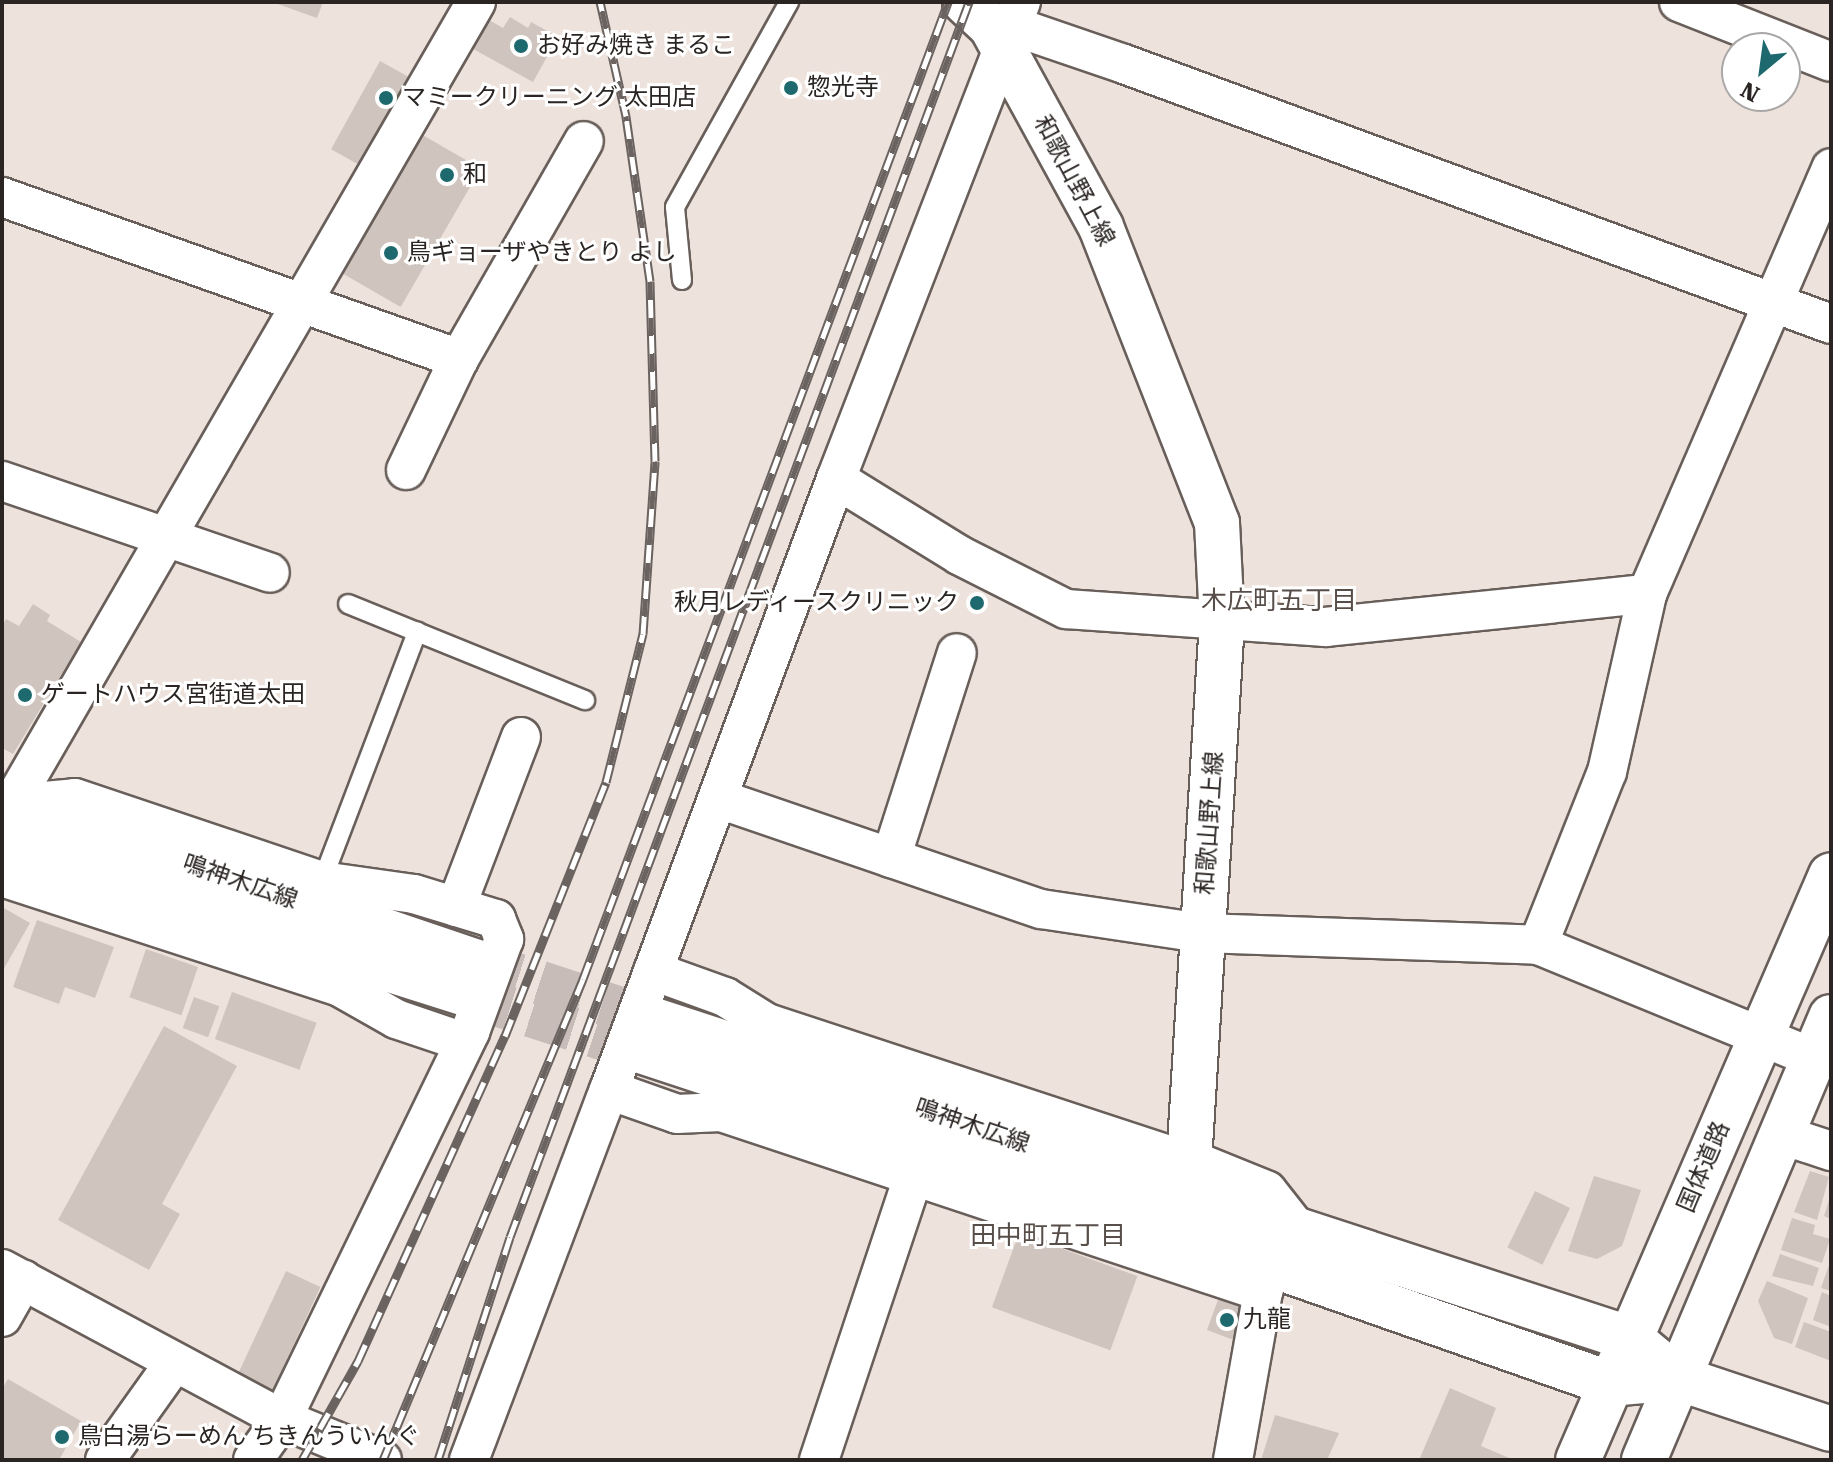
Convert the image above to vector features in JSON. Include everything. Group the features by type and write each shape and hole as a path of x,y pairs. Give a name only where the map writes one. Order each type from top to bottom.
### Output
{"main road":[{"name":"和歌山野上線","path":"999,22 1101,227 1186,434 1217,523 1222,621 1189,1162"},
{"name":"鳴神木広線","path":"2,847 472,978 5,809"},
{"name":"国体道路","path":"1578,1460 1831,875"},
{"path":"1644,1460 1831,1017"},
{"name":"鳴神木広線","path":"646,1035 1276,1263"},
{"path":"1189,1162 1265,1193 1276,1263"},
{"path":"1276,1263 1631,1339 1678,1378 1831,1429"},
{"path":"1276,1263 1611,1384 1678,1378"}],"street":[{"path":"5,809 167,537 476,2"},
{"path":"1679,2 1831,62"},
{"path":"469,1460 719,799 999,22 1831,324"},
{"path":"406,470 459,359 584,141"},
{"path":"1538,945 1607,772 1647,594 1831,168"},
{"path":"2,197 301,306 459,359"},
{"path":"836,479 959,555 1066,609 1325,627 1647,594"},
{"path":"2,481 270,573"},
{"path":"891,858 957,653"},
{"path":"456,907 521,737"},
{"path":"5,809 75,798 322,881 414,894 496,919 504,939 470,1032 461,1041 282,1419 253,1460"},
{"path":"719,799 1041,909 1202,933 1538,945 1814,1058"},
{"path":"2,867 8,879 338,986 396,1019 461,1041"},
{"path":"653,971 725,997 767,1023 1189,1162"},
{"path":"609,1090 677,1114 721,1112 914,1174 1276,1263 1233,1460"},
{"path":"1782,1135 1831,1151"},
{"path":"819,1460 914,1174"},
{"path":"2,1317 12,1275 282,1419 382,1460"},
{"path":"105,1460 175,1362"}],"lane":[{"path":"682,280 675,207 789,2"},
{"path":"348,604 585,700"},
{"path":"322,881 417,632"}],"building":[{"path":"272,2 323,2 317,18"},
{"path":"482,16 503,28 510,17 528,28 531,22 558,37 533,82 466,45"},
{"path":"380,61 412,79 363,167 331,149"},
{"path":"414,130 481,168 401,307 334,269"},
{"name":"ゲートハウス宮街道太田","path":"33,604 50,615 47,621 81,642 13,754 2,748 2,626 6,619 19,626"},
{"path":"2,907 30,923 2,972"},
{"path":"37,920 114,947 95,998 65,987 59,1004 13,987"},
{"path":"146,949 198,967 181,1015 129,997"},
{"path":"232,992 317,1023 299,1070 215,1039"},
{"path":"194,997 219,1006 208,1037 183,1028"},
{"path":"164,1026 237,1066 162,1204 180,1214 149,1270 58,1220"},
{"path":"1810,1171 1829,1177 1817,1220 1794,1212"},
{"path":"1594,1176 1641,1190 1622,1246 1597,1259 1568,1251"},
{"path":"1535,1191 1570,1208 1542,1265 1507,1248"},
{"path":"1831,1197 1831,1219 1824,1216"},
{"path":"1792,1218 1815,1225 1813,1234 1830,1239 1822,1263 1781,1250"},
{"path":"1019,1233 1137,1276 1110,1350 992,1307"},
{"path":"1780,1254 1819,1268 1813,1286 1772,1276"},
{"path":"1831,1262 1831,1291 1821,1288"},
{"path":"286,1271 320,1287 269,1398 234,1382"},
{"path":"1767,1281 1808,1298 1792,1344 1774,1338 1758,1301"},
{"path":"1822,1292 1831,1296 1831,1327 1813,1320"},
{"path":"1219,1297 1240,1305 1245,1319 1239,1342 1207,1330"},
{"path":"1804,1322 1831,1332 1831,1361 1795,1347"},
{"path":"8,1379 81,1421 59,1460 2,1460 2,1389"},
{"path":"1450,1388 1496,1408 1481,1446 1514,1460 1419,1460"},
{"path":"1275,1415 1339,1433 1327,1460 1261,1460"}],"tunnel":[{"path":"477,962 651,1019"},
{"path":"468,995 641,1051"}],"railway":[{"path":"302,1460 358,1361 505,1036 606,782 643,634 655,461 650,281 626,116 600,2"},
{"path":"383,1460 583,979 948,2"},
{"path":"438,1460 510,1237 969,2"}],"place":[{"name":"お好み焼き まるこ","path":"521,46"},
{"name":"惣光寺","path":"791,88"},
{"name":"マミークリーニング 太田店","path":"386,98"},
{"name":"和","path":"447,175"},
{"name":"鳥ギョーザやきとり よし","path":"391,253"},
{"name":"秋月レディースクリニック","path":"977,603"},
{"name":"ゲートハウス宮街道太田","path":"25,695"},
{"name":"九龍","path":"1227,1320"},
{"name":"鳥白湯らーめん ちきんういんぐ","path":"62,1437"}],"district":[{"name":"木広町五丁目","path":"1279,601"},
{"name":"田中町五丁目","path":"1048,1236"}]}
